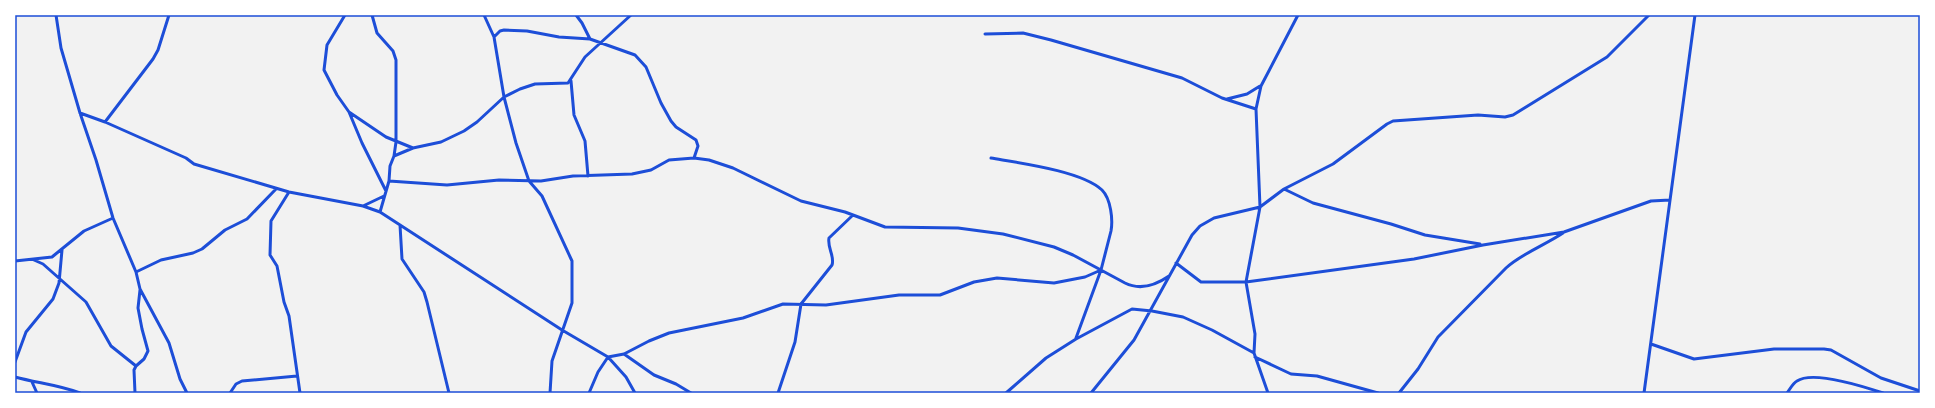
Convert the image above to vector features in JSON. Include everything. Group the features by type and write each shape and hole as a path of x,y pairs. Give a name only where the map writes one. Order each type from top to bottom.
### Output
{"street":[{"path":"56,15 61,48 80,113 93,147 112,218 136,272 140,290 169,343 180,379 187,393"},
{"path":"105,122 156,55 169,15"},
{"path":"345,15 327,45 324,70 337,95 349,112 362,143 386,191"},
{"path":"372,15 377,33 393,51 396,60 396,142 380,212"},
{"path":"484,15 494,37 504,97 516,143 529,181 542,196 572,261 572,303 552,360 550,393"},
{"path":"576,15 590,39"},
{"path":"588,176 584,141 574,115 571,81 581,61 631,15"},
{"path":"1268,393 1254,353 1255,334 1246,282 1260,207 1256,109 1261,86 1298,15"},
{"path":"1090,393 1125,353 1152,311 1169,276 1192,235 1200,226 1222,215 1260,207 1284,189 1333,164 1393,121 1478,115 1505,117 1514,115 1601,60 1649,15"},
{"path":"1644,393 1695,15"},
{"path":"494,37 500,31 515,30 559,37 590,39 639,57 648,70 661,103 670,120 696,140 698,146 694,158"},
{"path":"985,34 1023,33 1051,40 1182,78 1227,99 1256,109"},
{"path":"394,156 413,148 441,142 464,131 477,122 504,97 533,84 565,84 571,81"},
{"path":"1227,99 1247,94 1261,86"},
{"path":"349,112 396,142 413,148"},
{"path":"80,113 105,122 186,158 194,164 276,189 363,206 380,212 562,330 608,357 626,377 635,393"},
{"path":"388,181 447,185 499,180 546,181 569,176 640,173 669,160 694,158 714,160 801,201 853,215 885,228 958,228 1003,234 1054,247 1073,255 1125,284 1134,286 1157,285 1169,276"},
{"path":"991,158 1067,173 1103,191 1109,203 1112,225 1101,270 1076,338"},
{"path":"136,272 161,260 202,250 225,230 247,219 276,189"},
{"path":"1284,189 1313,203 1391,224 1425,235 1483,244"},
{"path":"289,192 270,221 270,255 277,266 284,302 289,316 300,393"},
{"path":"363,206 384,196"},
{"path":"1176,263 1202,282 1246,282 1414,259 1483,244 1564,232 1651,200 1670,200"},
{"path":"784,393 778,392 796,342 801,304 832,265 833,258 828,245 829,238 853,215"},
{"path":"15,261 52,257 84,231 112,218"},
{"path":"400,225 402,259 424,292 449,393"},
{"path":"1399,393 1418,369 1438,337 1506,268 1518,258 1538,249 1564,232"},
{"path":"15,362 26,332 53,298 59,278 62,250"},
{"path":"34,260 43,264 86,302 112,346 136,366"},
{"path":"589,393 598,372 608,357 624,354 649,340 670,333 743,318 783,304 826,305 899,295 940,295 974,282 997,278 1054,283 1085,277 1101,270"},
{"path":"135,393 136,366 144,359 148,351 138,308 140,290"},
{"path":"1006,393 1037,365 1076,338 1135,308 1183,317 1212,330 1254,353"},
{"path":"1651,344 1694,360 1774,349 1831,350 1881,378 1920,391"},
{"path":"624,354 654,375 676,384 690,393"},
{"path":"1255,357 1291,374 1317,376 1378,393"},
{"path":"230,393 236,384 242,381 297,376"},
{"path":"15,377 32,382 63,387 80,393"},
{"path":"1787,393 1796,381 1809,377 1864,387 1881,393"},
{"path":"32,382 37,393"}]}
